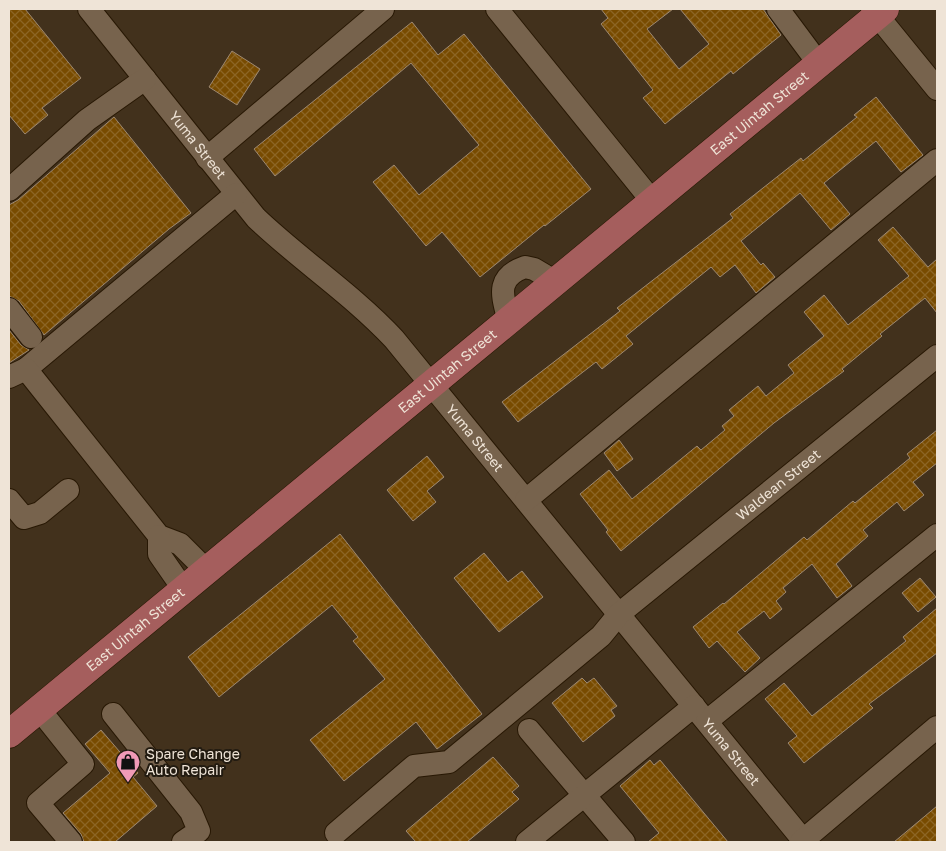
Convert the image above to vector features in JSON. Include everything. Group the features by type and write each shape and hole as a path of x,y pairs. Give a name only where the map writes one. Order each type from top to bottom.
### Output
{"main road":[{"name":"East Uintah Street","path":"9,734 509,322 819,64 878,11"}],"street":[{"name":"Yuma Street","path":"89,9 236,194 280,240 378,322 526,500 802,841"},
{"path":"207,158 384,9"},
{"path":"497,9 653,202"},
{"path":"778,9 819,64"},
{"path":"878,11 937,89"},
{"path":"9,190 87,120 145,79"},
{"path":"526,500 937,160"},
{"path":"207,571 180,544 159,536 17,373 236,194"},
{"path":"9,309 31,337"},
{"name":"Waldean Street","path":"336,833 414,766 449,762 601,636 619,614 937,356"},
{"path":"9,500 24,518 40,513 68,490"},
{"path":"527,842 584,795 700,714 937,535"},
{"path":"159,536 159,554 184,590"},
{"path":"40,709 83,764 38,803 71,842"},
{"path":"112,714 191,812 199,832 183,842"},
{"path":"802,841 937,727"},
{"path":"529,730 624,842"}],"building":[{"path":"9,9 25,9 81,78 42,108 48,115 25,134 9,115"},
{"path":"601,9 673,9 647,29 679,69 709,44 680,9 763,9 781,35 733,74 731,71 665,124 643,98 653,90 601,24 608,18"},
{"path":"412,22 438,55 464,34 591,189 480,277 442,232 426,246 373,182 394,165 419,195 479,145 411,63 275,176 254,149"},
{"path":"232,51 260,69 237,105 209,87"},
{"path":"876,97 923,155 901,172 876,141 824,183 850,214 831,230 800,193 741,241 761,265 763,263 775,277 756,293 735,265 720,277 711,267 626,336 633,344 602,369 596,362 518,422 502,402 620,311 617,308 733,218 730,214 801,158 803,161 857,117 854,115"},
{"path":"114,117 191,213 169,229 44,335 19,301 9,296 9,205 18,200"},
{"path":"893,227 928,267 937,259 937,313 925,298 880,334 882,336 842,369 844,371 774,423 621,551 606,532 608,530 580,494 609,470 632,499 697,446 701,450 725,430 722,426 734,416 729,410 758,386 766,396 794,373 788,365 824,336 804,312 824,295 848,325 909,276 878,240"},
{"path":"9,330 21,345 29,350 9,363"},
{"path":"937,430 937,463 913,482 924,495 904,511 897,502 863,530 868,536 836,564 852,586 837,598 812,564 783,588 786,592 776,601 782,609 770,619 764,611 737,632 760,658 745,672 717,641 709,648 693,627 724,604 804,537 807,540 853,501 855,503 910,458 907,454"},
{"path":"619,440 633,459 617,471 604,453"},
{"path":"427,456 444,477 427,491 436,502 413,521 387,490"},
{"path":"340,534 482,714 437,749 416,722 344,781 310,740 385,679 353,641 358,637 332,605 219,697 188,657"},
{"path":"484,553 508,582 522,571 543,597 499,632 454,578"},
{"path":"920,578 936,597 918,612 902,593"},
{"path":"937,608 937,653 869,704 873,708 804,763 788,743 797,736 765,699 784,683 812,716 906,641 903,637"},
{"path":"582,678 587,683 594,678 617,706 611,710 615,716 583,742 552,703"},
{"name":"Spare Change Auto Repair","path":"101,730 138,773 133,777 157,806 115,842 84,842 81,834 63,813 110,773 85,744"},
{"path":"493,757 519,786 512,792 519,799 467,842 416,842 406,831"},
{"path":"650,760 654,765 660,760 728,842 648,842 659,833 620,786"},
{"path":"937,806 937,842 894,842"}],"place":[{"name":"Spare Change Auto Repair","path":"128,783"}]}
